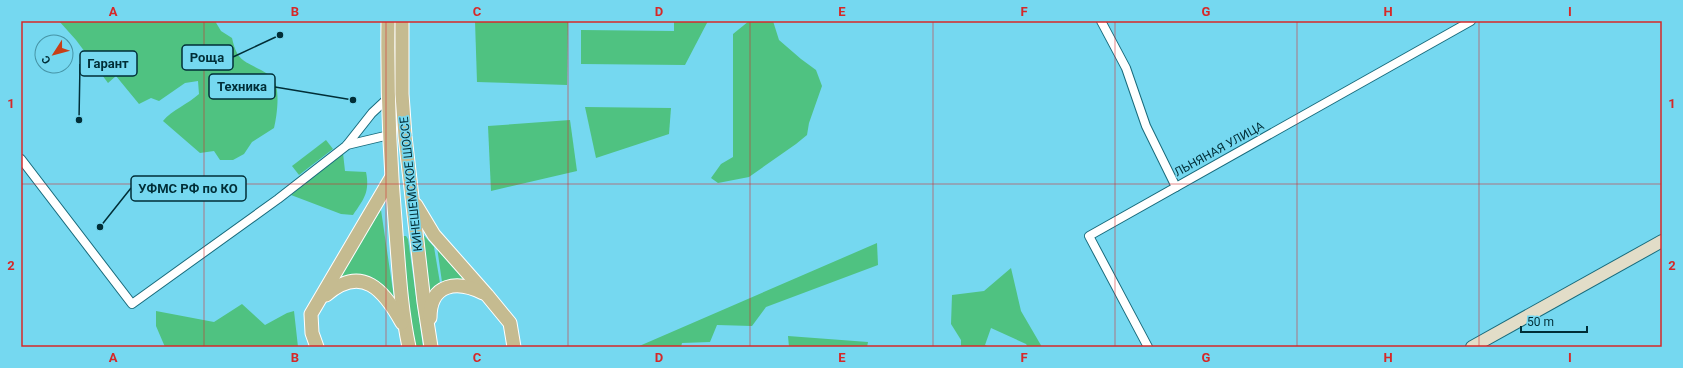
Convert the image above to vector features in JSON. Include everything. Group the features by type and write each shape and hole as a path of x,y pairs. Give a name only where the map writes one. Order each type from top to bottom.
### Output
{"main road":[{"name":"КИНЕШЕМСКОЕ ШОССЕ","path":"388,21 387,99 391,178 406,330"},
{"name":"КИНЕШЕМСКОЕ ШОССЕ","path":"402,21 402,94 412,196 431,343"},
{"path":"317,347 312,333 311,314 391,178"},
{"path":"412,196 424,220 434,235 487,294 510,323 514,347"},
{"path":"320,300 336,286 352,280 367,282 383,293 393,306 406,330 409,347"},
{"path":"431,343 430,308 435,297 441,291 451,286 460,285 469,286 487,294"}],"street":[{"path":"1101,21 1126,68 1146,126 1176,187"},
{"name":"ЛЬНЯНАЯ УЛИЦА","path":"1148,347 1089,236 1471,21"},
{"path":"21,159 132,304 278,199 346,146 372,113 387,99"},
{"path":"346,146 389,135"},
{"path":"1472,347 1662,241"}],"green space":[{"path":"59,21 215,21 221,31 232,38 238,55 249,64 272,77 275,82 278,102 274,128 252,142 244,154 233,160 220,160 214,151 200,153 163,121 199,94 198,81 185,83 159,101 151,98 139,104 116,76 108,83 74,38 74,34 71,34"},
{"path":"475,21 568,21 567,85 477,82"},
{"path":"674,21 708,21 685,65 581,64 581,30 674,31"},
{"path":"749,21 773,21 779,40 816,70 822,86 809,123 807,135 749,177 718,183 711,178 721,164 733,157 733,34"},
{"path":"585,107 671,108 669,134 596,158"},
{"path":"570,120 577,171 491,191 488,126"},
{"path":"326,140 333,149 299,175 292,166"},
{"path":"343,153 345,171 366,172 367,190 353,215 341,214 291,195"},
{"path":"381,210 394,298 375,282 369,279 354,276 338,277"},
{"path":"421,232 434,247 440,283 430,292"},
{"path":"401,236 406,236 408,239 423,347 416,347 412,329 400,240"},
{"path":"877,243 878,265 766,307 752,326 717,325 710,342 682,343 681,347 637,347"},
{"path":"437,247 467,281 455,279 442,282"},
{"path":"1011,268 1021,311 1042,347 1028,347 1026,344 991,328 985,345 989,347 961,347 961,340 951,324 952,295 984,291"},
{"path":"242,304 265,325 287,313 294,311 298,347 165,347 156,326 156,311 214,322"},
{"path":"788,336 868,342 867,347 789,347"}],"place":[{"name":"Роща","path":"280,35"},
{"name":"Техника","path":"353,100"},
{"name":"Гарант","path":"79,120"},
{"name":"УФМС РФ по КО","path":"100,227"}]}
